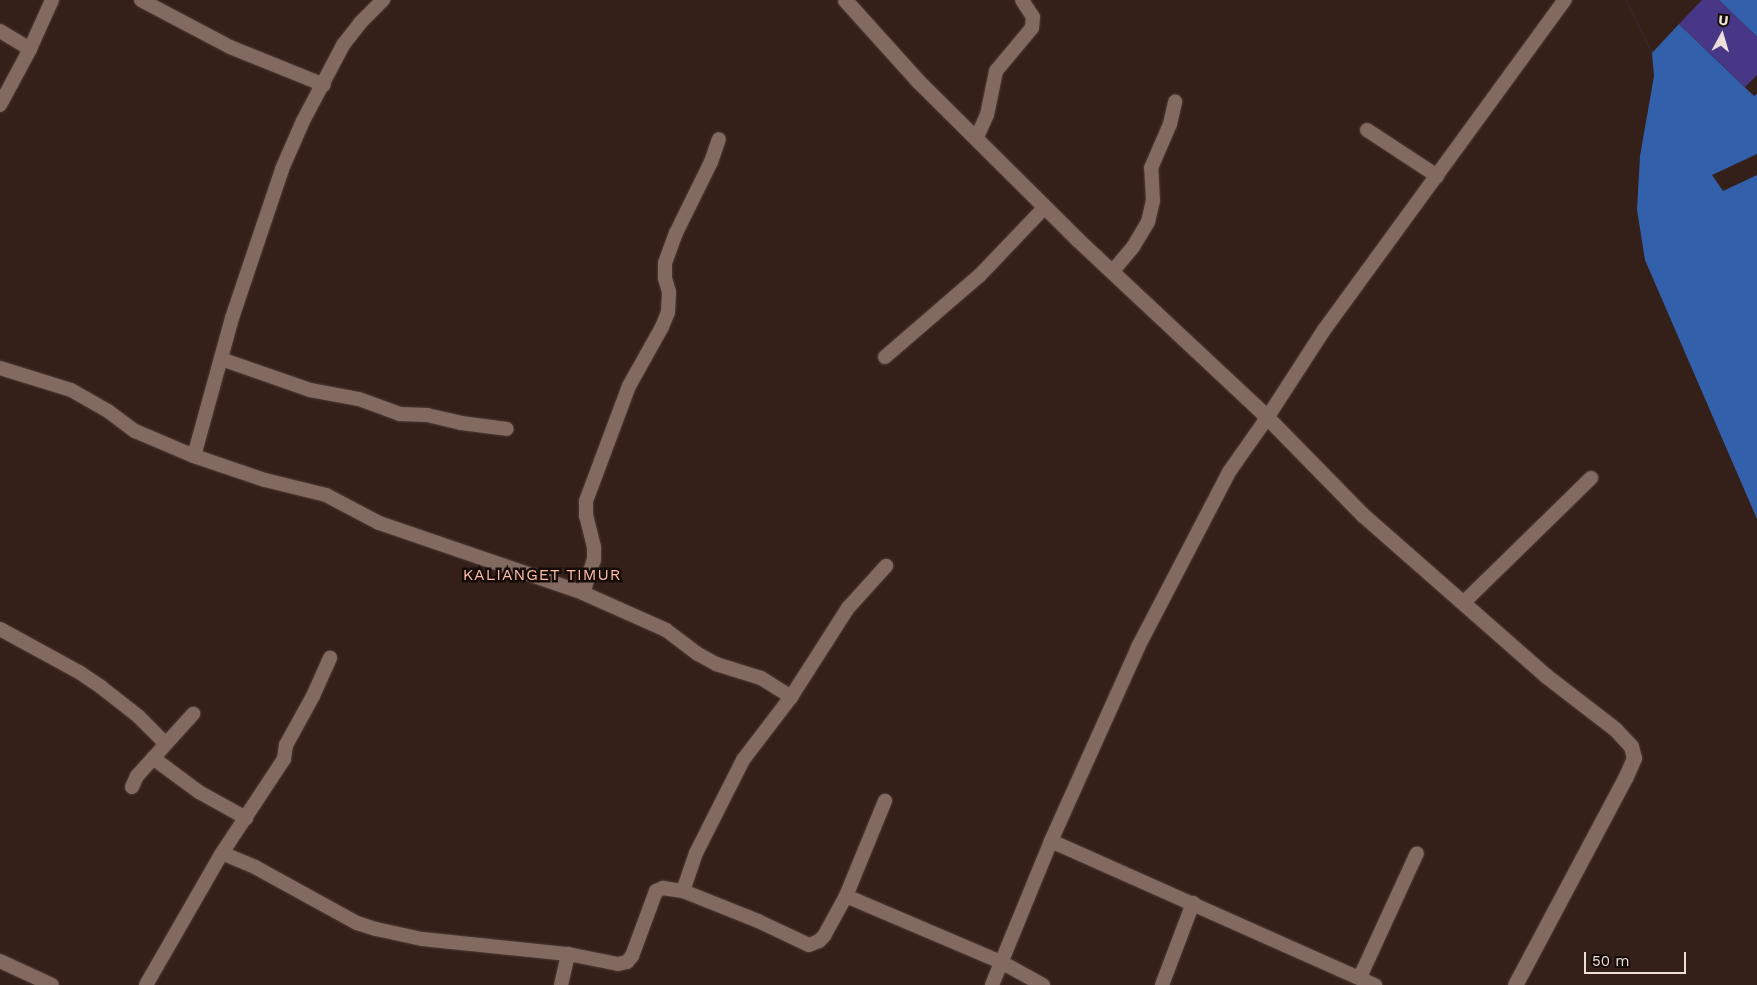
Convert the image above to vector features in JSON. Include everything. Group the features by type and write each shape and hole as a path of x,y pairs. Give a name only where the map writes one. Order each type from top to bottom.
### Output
{"main road":[{"path":"845,0 918,81 1112,272 1267,418 1363,514 1545,675 1625,738 1634,752 1634,758 1515,985"}],"street":[{"path":"0,104 30,49 52,0"},
{"path":"141,0 230,47 324,85"},
{"path":"194,456 232,318 282,169 303,121 324,85 343,45 360,23 383,0"},
{"path":"977,137 987,115 996,71 1032,28 1033,17 1022,0"},
{"path":"992,985 1051,841 1138,647 1184,554 1229,472 1267,418 1324,330 1565,0"},
{"path":"0,31 30,49"},
{"path":"1112,272 1134,247 1148,222 1153,201 1151,168 1170,124 1175,102"},
{"path":"1368,130 1437,176"},
{"path":"583,593 594,560 594,547 586,516 586,501 629,386 662,327 668,312 669,292 665,278 665,263 676,233 711,162 719,139"},
{"path":"885,356 979,276 1045,207"},
{"path":"221,359 310,390 359,399 400,414 427,415 461,423 507,429"},
{"path":"0,368 71,390 108,411 135,431 194,456 265,480 326,495 379,523 583,593 666,630 698,654 716,664 761,678 791,697"},
{"path":"1463,603 1591,478"},
{"path":"684,891 696,853 743,760 791,697 848,608 886,566"},
{"path":"0,629 79,672 101,687 138,716 166,743"},
{"path":"146,985 222,853 284,759 286,745 313,696 330,658"},
{"path":"132,786 137,776 193,714"},
{"path":"153,758 199,792 246,818"},
{"path":"222,853 255,867 358,923 367,926 422,939 568,954 618,964 627,962 632,956 656,892 663,888 684,891 809,944 819,942 846,896 885,802"},
{"path":"1051,841 1375,985"},
{"path":"1360,977 1417,853"},
{"path":"846,896 1001,962 1043,985"},
{"path":"1162,985 1193,903"},
{"path":"561,985 568,954"},
{"path":"0,961 52,985"}],"water":[{"path":"1626,0 1757,0 1757,519 1645,260 1637,210 1640,156 1654,76 1652,53"}],"pier":[{"path":"1626,0 1719,0 1757,37 1757,94 1754,96 1679,24 1652,53"},
{"path":"1757,154 1757,175 1723,191 1712,175"}],"building":[{"path":"1702,0 1719,0 1757,37 1757,75 1745,87 1679,24"}],"district":[{"name":"KALIANGET TIMUR","path":"542,575"}]}
